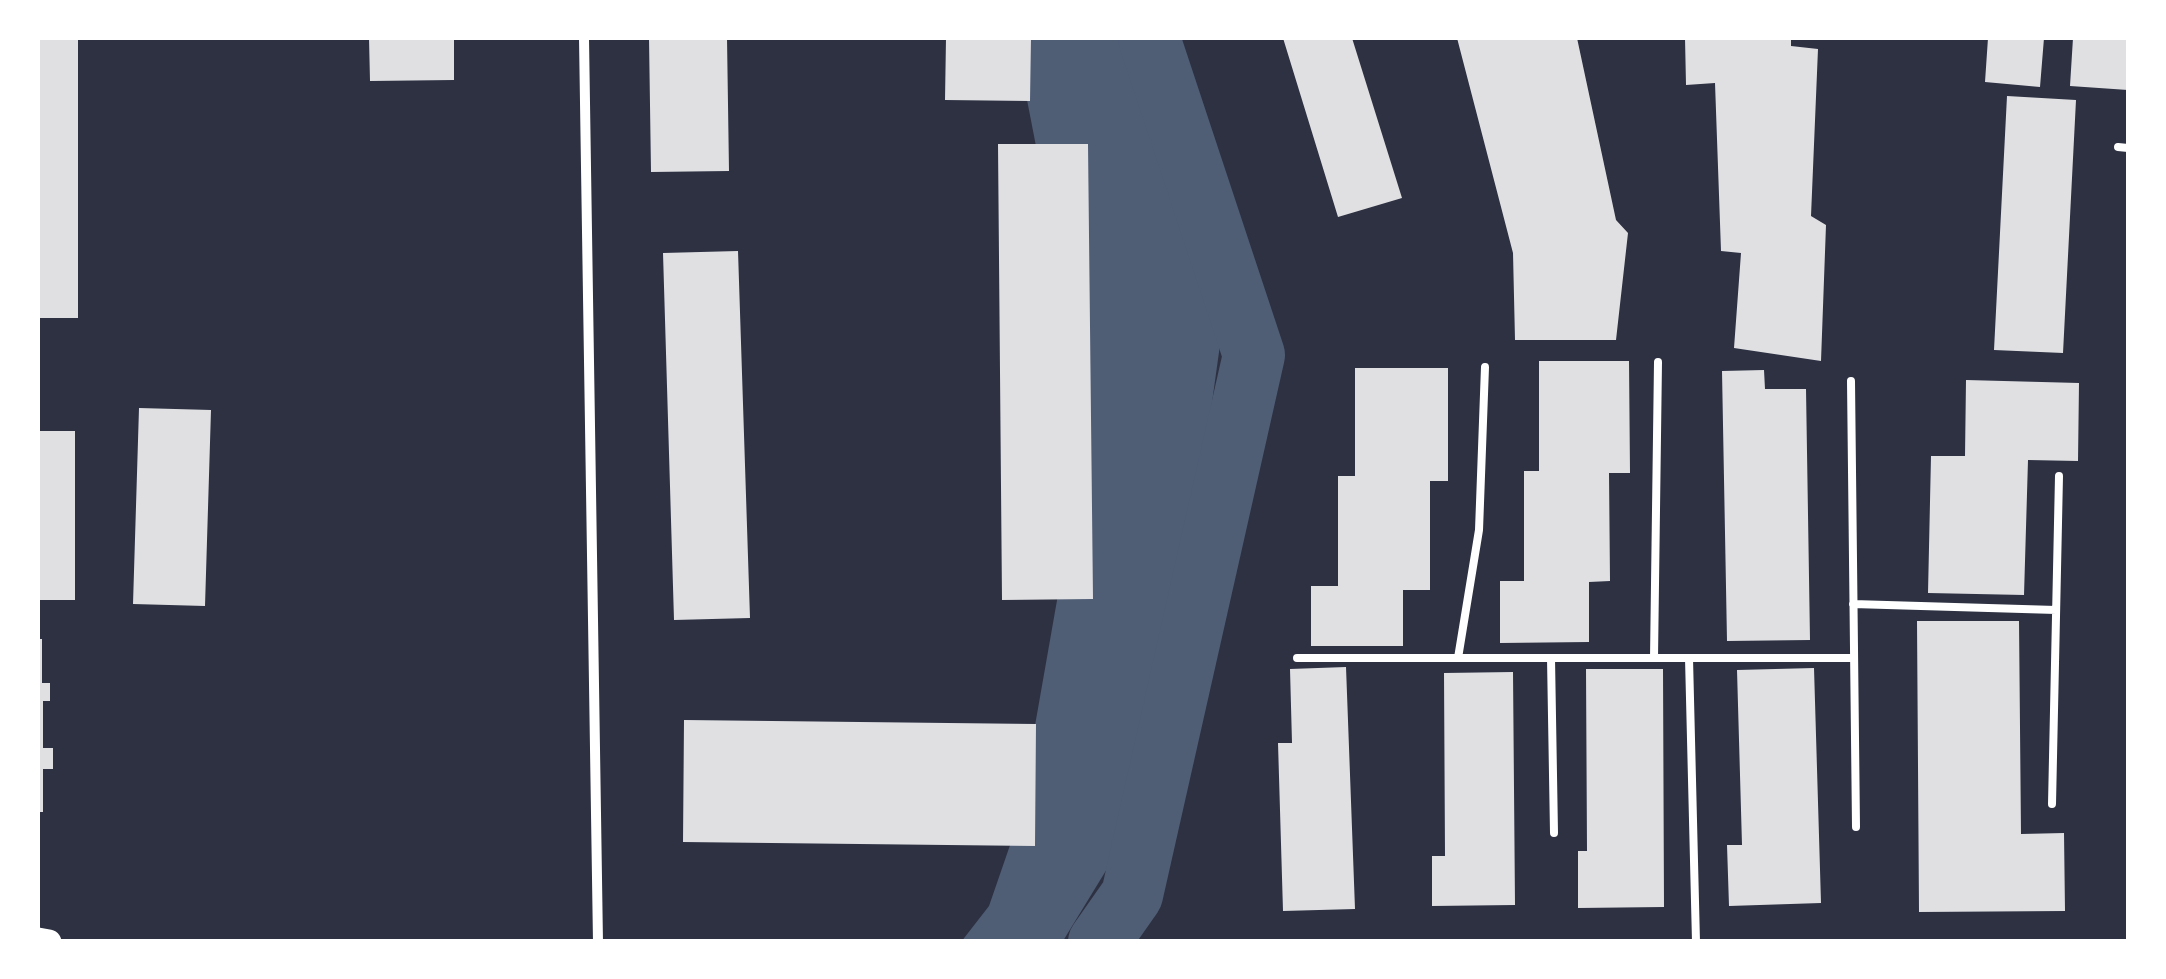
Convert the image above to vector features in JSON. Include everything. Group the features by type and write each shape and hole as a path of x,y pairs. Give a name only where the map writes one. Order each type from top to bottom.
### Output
{"main road":[{"path":"38,940 49,942"}],"street":[{"path":"584,38 598,942"}],"lane":[{"path":"1654,658 1658,362"},
{"path":"1458,658 1479,530 1485,368"},
{"path":"1850,381 1856,827"},
{"path":"2052,804 2059,476"},
{"path":"1854,604 2056,610"},
{"path":"1298,658 1854,658"},
{"path":"1551,658 1554,833"},
{"path":"1689,658 1696,942"}],"water":[{"path":"1015,38 1166,38 1215,265 1220,345 1182,618 1128,819 1110,864 1063,941 961,942 989,906 1018,822 1072,515 1060,270"}],"building":[{"path":"38,38 78,38 78,318 38,318"},
{"path":"369,38 454,38 454,80 370,81"},
{"path":"649,38 727,38 729,171 651,172"},
{"path":"946,38 1031,38 1030,101 945,100"},
{"path":"1283,38 1352,38 1402,198 1338,217"},
{"path":"1457,38 1577,38 1616,220 1628,233 1616,340 1515,340 1513,253"},
{"path":"1685,38 1791,38 1791,46 1818,49 1811,216 1826,225 1821,361 1734,348 1741,253 1721,251 1715,83 1686,85"},
{"path":"1988,38 2044,38 2040,87 1985,82"},
{"path":"2073,38 2128,38 2128,90 2070,86"},
{"path":"2007,96 2076,100 2063,353 1994,350"},
{"path":"998,144 1088,144 1093,599 1002,600"},
{"path":"738,251 750,618 674,620 663,253"},
{"path":"1539,361 1629,361 1630,473 1609,473 1610,581 1589,582 1589,642 1500,643 1500,581 1524,581 1524,471 1539,471"},
{"path":"1355,368 1448,368 1448,481 1430,481 1430,590 1403,590 1403,646 1311,646 1311,586 1338,586 1338,476 1355,476"},
{"path":"1764,370 1765,389 1806,389 1810,640 1727,641 1722,371"},
{"path":"1966,380 2079,383 2078,461 2028,460 2024,595 1928,593 1931,456 1965,456"},
{"path":"139,408 211,410 205,606 133,604"},
{"path":"38,431 75,431 75,600 38,600"},
{"path":"1917,621 2019,621 2021,834 2064,833 2065,911 1919,912"},
{"path":"38,639 42,639 42,683 50,683 50,701 43,701 43,748 53,748 53,769 43,769 43,812 38,812"},
{"path":"1346,667 1355,909 1283,911 1278,743 1292,743 1290,669"},
{"path":"1814,668 1821,903 1729,906 1727,845 1742,845 1737,670"},
{"path":"1586,669 1663,669 1664,907 1578,908 1578,851 1587,851"},
{"path":"1513,672 1515,905 1432,906 1432,856 1445,856 1444,673"},
{"path":"684,720 1036,724 1035,846 683,842"}],"waterway":[{"path":"1099,942 1132,895 1254,355 1149,38"}]}
